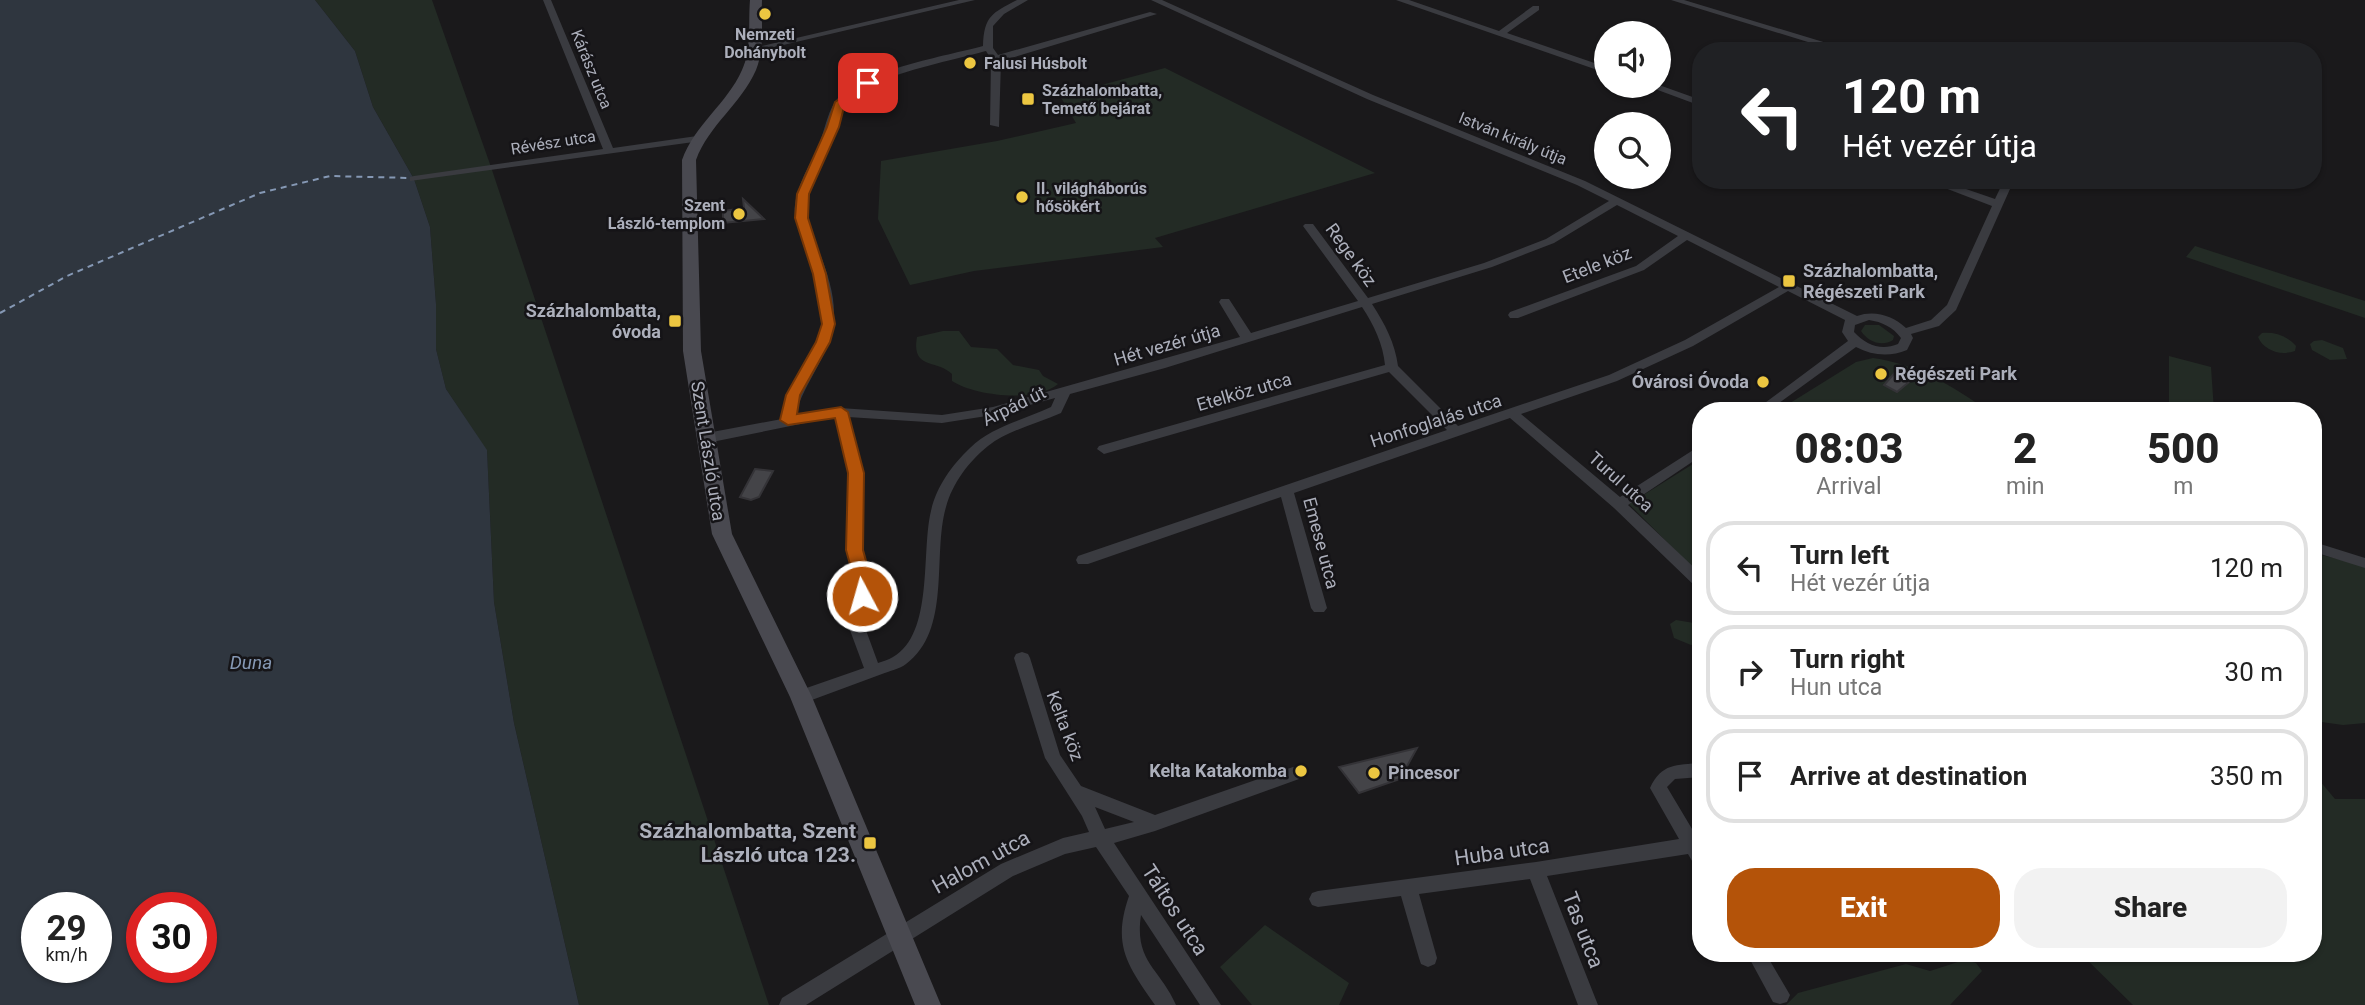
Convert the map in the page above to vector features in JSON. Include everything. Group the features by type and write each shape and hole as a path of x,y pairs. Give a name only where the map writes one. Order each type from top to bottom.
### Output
{"street":[{"name":"Kárász utca","path":"547,0 608,149"},
{"name":"Szent László utca","path":"756,0 754,49 748,73 697,139 689,160 692,351 715,505 722,534 801,698 897,936 928,1005"},
{"path":"754,49 971,0"},
{"path":"995,125 996,59 988,48 987,34 991,21 1001,12 1024,0"},
{"name":"István király útja","path":"1155,0 1370,97 1538,163 1853,319"},
{"path":"1400,0 1594,66"},
{"path":"1675,0 1817,42"},
{"path":"1500,34 1536,8"},
{"path":"996,59 1153,14"},
{"path":"788,420 793,395 823,342 828,324 824,293 802,218 801,206 810,173 833,127 840,102 854,90 881,79 988,48"},
{"path":"1671,93 1692,100"},
{"name":"Révész utca","path":"414,178 608,149 697,139"},
{"path":"1955,189 1998,204"},
{"path":"1904,332 1935,323 1952,307 2005,189"},
{"name":"Hét vezér útja","path":"706,438 788,420 841,412 909,418 968,416 1065,392 1365,304 1526,251 1571,230 1617,201"},
{"name":"Rege köz","path":"1309,226 1335,258 1365,304 1392,353 1392,367"},
{"name":"Etele köz","path":"1514,315 1640,268 1686,236"},
{"name":"Honfoglalás utca","path":"1083,560 1455,431 1513,414 1651,362 1787,287"},
{"path":"1225,302 1248,339"},
{"path":"1878,318 1894,324 1904,332 1906,343 1890,351 1872,349 1856,341 1848,331 1853,319 1878,318"},
{"path":"1772,402 1856,341"},
{"path":"1392,367 1455,431"},
{"name":"Etelköz utca","path":"1104,449 1392,367"},
{"name":"Árpád út","path":"801,698 900,661 919,641 930,593 937,511 956,473 988,440 1056,410 1065,392"},
{"path":"841,412 856,473 855,550 864,586 852,614 873,671"},
{"name":"Turul utca","path":"1513,414 1619,504 1692,574"},
{"path":"1619,504 1692,456"},
{"name":"Emese utca","path":"1286,489 1319,608"},
{"path":"2322,550 2365,563"},
{"name":"Kelta köz","path":"1022,658 1053,758 1087,811 1101,839"},
{"path":"1692,771 1669,773 1661,779 1658,788 1692,844"},
{"name":"Halom utca","path":"789,1005 1007,870 1063,846 1101,839 1155,823 1293,774"},
{"path":"1072,791 1155,823"},
{"name":"Táltos utca","path":"1101,839 1211,1005"},
{"name":"Huba utca","path":"1318,900 1536,870 1692,853"},
{"name":"Tas utca","path":"1536,870 1588,1005"},
{"path":"1408,887 1428,958"},
{"path":"1138,896 1130,915 1127,936 1133,955 1166,1005"},
{"path":"1761,962 1780,995"}],"shaded area":[{"path":"315,0 432,0 491,167 769,1005 579,1005 514,723 494,602 487,451 446,389 436,349 436,304 430,227 414,179 373,107 355,51"},
{"path":"1165,68 1375,173 1155,238 1163,247 974,271 910,285 878,219 881,161 997,141 1076,123 1060,96"},
{"path":"2195,246 2365,301 2365,318 2186,257"},
{"path":"1865,325 1879,325 1894,336 1893,340 1884,343 1871,341 1861,331"},
{"path":"943,331 959,331 971,347 997,349 1013,365 1039,370 1043,376 1058,384 1035,394 1021,395 990,394 962,386 952,381 952,374 946,369 921,359 918,355 917,337"},
{"path":"2262,333 2285,337 2296,346 2295,351 2279,352 2269,349 2258,337"},
{"path":"2322,340 2343,348 2347,359 2330,360 2312,350 2310,344"},
{"path":"2169,356 2211,367 2213,402 2169,402"},
{"name":"Régészeti Park","path":"1873,358 1904,365 1934,377 1974,402 1792,402 1856,362"},
{"path":"1692,465 1692,567 1629,504"},
{"path":"2322,555 2365,566 2365,723 2343,725 2322,722"},
{"path":"1676,620 1692,623 1692,645 1674,638 1670,624"},
{"path":"2322,784 2335,799 2365,799 2365,1005 2133,1005 2089,962 2322,962"},
{"path":"1265,925 1349,983 1339,1005 1252,1005 1220,967"},
{"path":"1958,962 1972,962 1982,971 1950,1005 1786,1005 1798,993 1906,964 1930,971"}],"water":[{"name":"Duna","path":"0,0 315,0 355,51 373,107 414,179 430,227 436,304 436,349 446,389 487,450 494,602 514,723 579,1005 0,1005"}],"building":[{"name":"Szent László-templom","path":"743,199 764,219 723,223 723,211 744,208"},
{"path":"1898,369 1915,377 1897,392 1884,385"},
{"path":"755,469 773,471 759,497 751,500 740,497"},
{"name":"Pincesor","path":"1417,748 1400,779 1359,793 1339,767"}],"ferry route":[{"path":"0,313 67,276 260,193 330,176 411,178"}],"place":[{"name":"Nemzeti Dohánybolt","path":"765,14"},
{"name":"Falusi Húsbolt","path":"970,63"},
{"name":"Százhalombatta, Temető bejárat","path":"1028,99"},
{"name":"II. világháborús hősökért","path":"1022,197"},
{"name":"Szent László-templom","path":"739,214"},
{"name":"Százhalombatta, Régészeti Park","path":"1789,281"},
{"name":"Százhalombatta, óvoda","path":"675,321"},
{"name":"Régészeti Park","path":"1881,374"},
{"name":"Óvárosi Óvoda","path":"1763,382"},
{"name":"Kelta Katakomba","path":"1301,771"},
{"name":"Pincesor","path":"1374,773"},
{"name":"Százhalombatta, Szent László utca 123.","path":"870,843"}],"route":[{"path":"862,596 864,586 855,550 856,473 841,412 788,420 793,395 823,342 828,324 820,274 802,218 803,194 810,173 833,127 840,102 868,83"}]}
